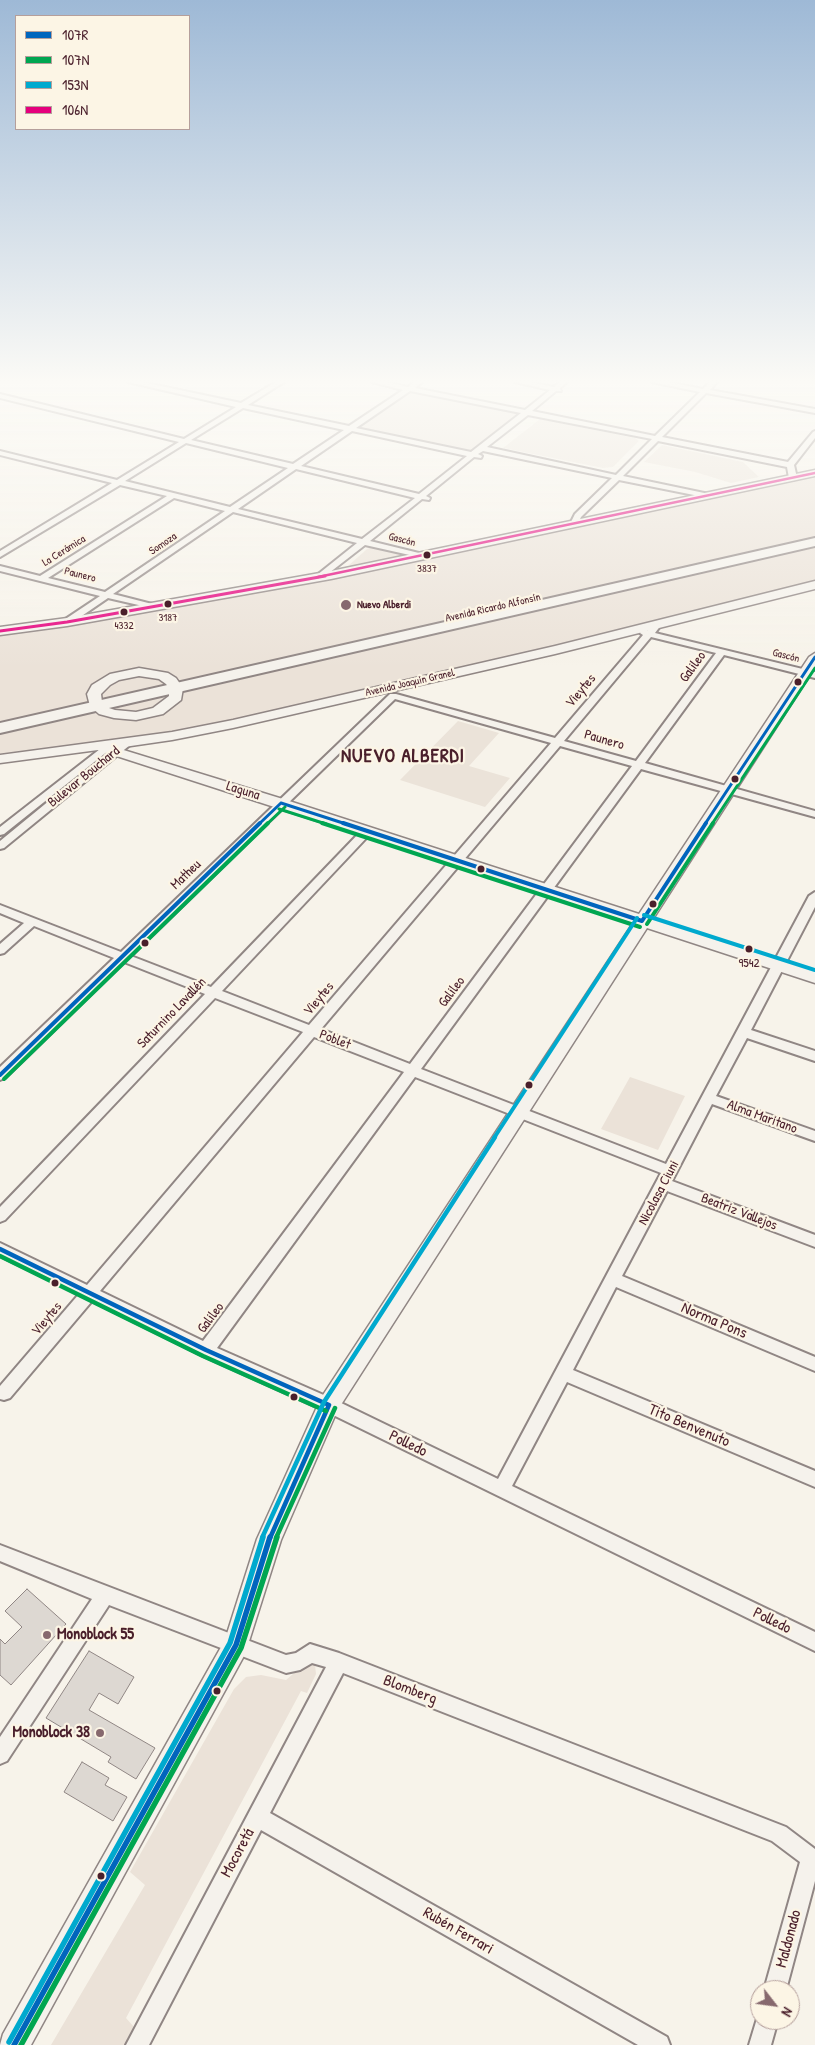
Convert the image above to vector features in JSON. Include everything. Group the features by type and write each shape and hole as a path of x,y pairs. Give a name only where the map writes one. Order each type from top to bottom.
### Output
{"highway":[{"name":"Avenida Ricardo Alfonsín","path":"174,685 815,535"},
{"name":"Avenida Ricardo Alfonsín","path":"0,728 95,703 815,542"},
{"name":"Avenida Ricardo Alfonsín","path":"0,720 95,703"}],"street":[{"name":"Gascón","path":"100,477 420,556"},
{"path":"0,555 126,477"},
{"name":"Somoza","path":"67,622 281,477"},
{"path":"340,477 423,497"},
{"path":"325,576 447,477"},
{"path":"574,524 578,516 617,477"},
{"path":"619,477 706,496"},
{"path":"0,631 67,622 325,576 793,478"},
{"name":"La Cerámica","path":"42,578 174,496"},
{"name":"Paunero","path":"0,568 153,607"},
{"name":"Avenida Joaquín Granel","path":"0,759 204,730 392,692 634,630 653,629 815,585"},
{"name":"Gascón","path":"653,629 722,652 810,674"},
{"name":"Vieytes","path":"4,1393 653,629"},
{"name":"Galileo","path":"206,1350 722,652"},
{"path":"14,2045 236,1645 269,1539 329,1405 642,920 728,790 810,674 815,657"},
{"path":"152,673 174,685 176,697 164,709 147,714 124,716 114,714 95,703 98,688 105,682 127,674 152,673"},
{"name":"Paunero","path":"392,692 558,742 815,814"},
{"name":"Matheu","path":"0,1075 123,958 392,692"},
{"path":"164,709 164,722 170,726 204,730"},
{"name":"Bulevar Bouchard","path":"0,832 114,742 164,709"},
{"name":"Bulevar Bouchard","path":"0,846 114,742 120,720 114,714"},
{"name":"Laguna","path":"114,742 281,803 815,977"},
{"name":"Saturnino Lavallén","path":"0,1216 367,831"},
{"name":"Nicolasa Ciuni","path":"502,1489 815,896"},
{"name":"Poblet","path":"0,909 519,1112 667,1178"},
{"path":"0,950 32,922"},
{"path":"744,1032 815,1056"},
{"name":"Alma Maritano","path":"709,1098 815,1136"},
{"name":"Beatriz Vallejos","path":"667,1178 815,1241"},
{"name":"Polledo","path":"0,1249 206,1350 329,1405 815,1642"},
{"name":"Norma Pons","path":"614,1279 815,1364"},
{"name":"Tito Benvenuto","path":"563,1374 815,1479"},
{"name":"Blomberg","path":"0,1553 286,1664 300,1661 310,1653 339,1662 779,1834 813,1860"},
{"path":"2,1746 105,1595"},
{"name":"Mocoretá","path":"137,2045 339,1662"},
{"name":"Rubén Ferrari","path":"257,1816 659,2045"},
{"name":"Maldonado","path":"778,1980 813,1860"},
{"path":"760,2045 764,2030"}],"shaded area":[{"path":"713,477 757,477 731,483"},
{"path":"794,477 815,477 815,585 233,724 0,759 0,631 331,575"},
{"path":"372,547 403,555 355,567 349,565 367,549"},
{"path":"458,721 499,733 469,766 510,778 485,807 400,780"},
{"path":"96,761 100,762 0,841 0,837"},
{"path":"630,1077 685,1096 658,1150 601,1129"},
{"path":"308,1661 315,1665 316,1674 307,1693 301,1691 126,2018 134,2027 124,2045 51,2045 145,1885 130,1872 234,1689 246,1677 261,1675 286,1680"}],"building":[{"name":"Monoblock 55","path":"27,1589 66,1624 11,1685 0,1675 0,1639 5,1644 22,1627 5,1611"},
{"name":"Monoblock 38","path":"89,1651 134,1677 118,1704 99,1693 89,1710 155,1748 136,1779 108,1762 111,1757 46,1718"},
{"path":"82,1762 109,1778 105,1785 127,1797 113,1821 64,1792"}],"transit line":[{"name":"106N","path":"0,631 67,622 331,575 794,477"},
{"name":"107R","path":"642,921 815,657"},
{"name":"107N","path":"647,924 815,668"},
{"name":"107R","path":"281,803 642,921"},
{"name":"107R","path":"0,1075 281,803"},
{"name":"107N","path":"4,1079 285,807"},
{"name":"107N","path":"279,809 640,927"},
{"name":"153N","path":"644,915 815,970"},
{"name":"153N","path":"9,2042 230,1643 263,1536 324,1402 637,918"},
{"name":"107R","path":"0,1249 206,1350 329,1405"},
{"name":"107N","path":"0,1256 203,1356 326,1411"},
{"name":"107R","path":"14,2045 236,1645 269,1539 329,1405"},
{"name":"107N","path":"21,2045 241,1648 275,1541 335,1408"}],"place":[{"name":"3837","path":"427,555"},
{"name":"3187","path":"168,604"},
{"name":"Nuevo Alberdi","path":"346,605"},
{"name":"4332","path":"124,612"},
{"name":"9542","path":"749,949"},
{"name":"Monoblock 55","path":"47,1635"},
{"name":"Monoblock 38","path":"100,1733"}],"district":[{"name":"NUEVO ALBERDI","path":"403,757"}]}
